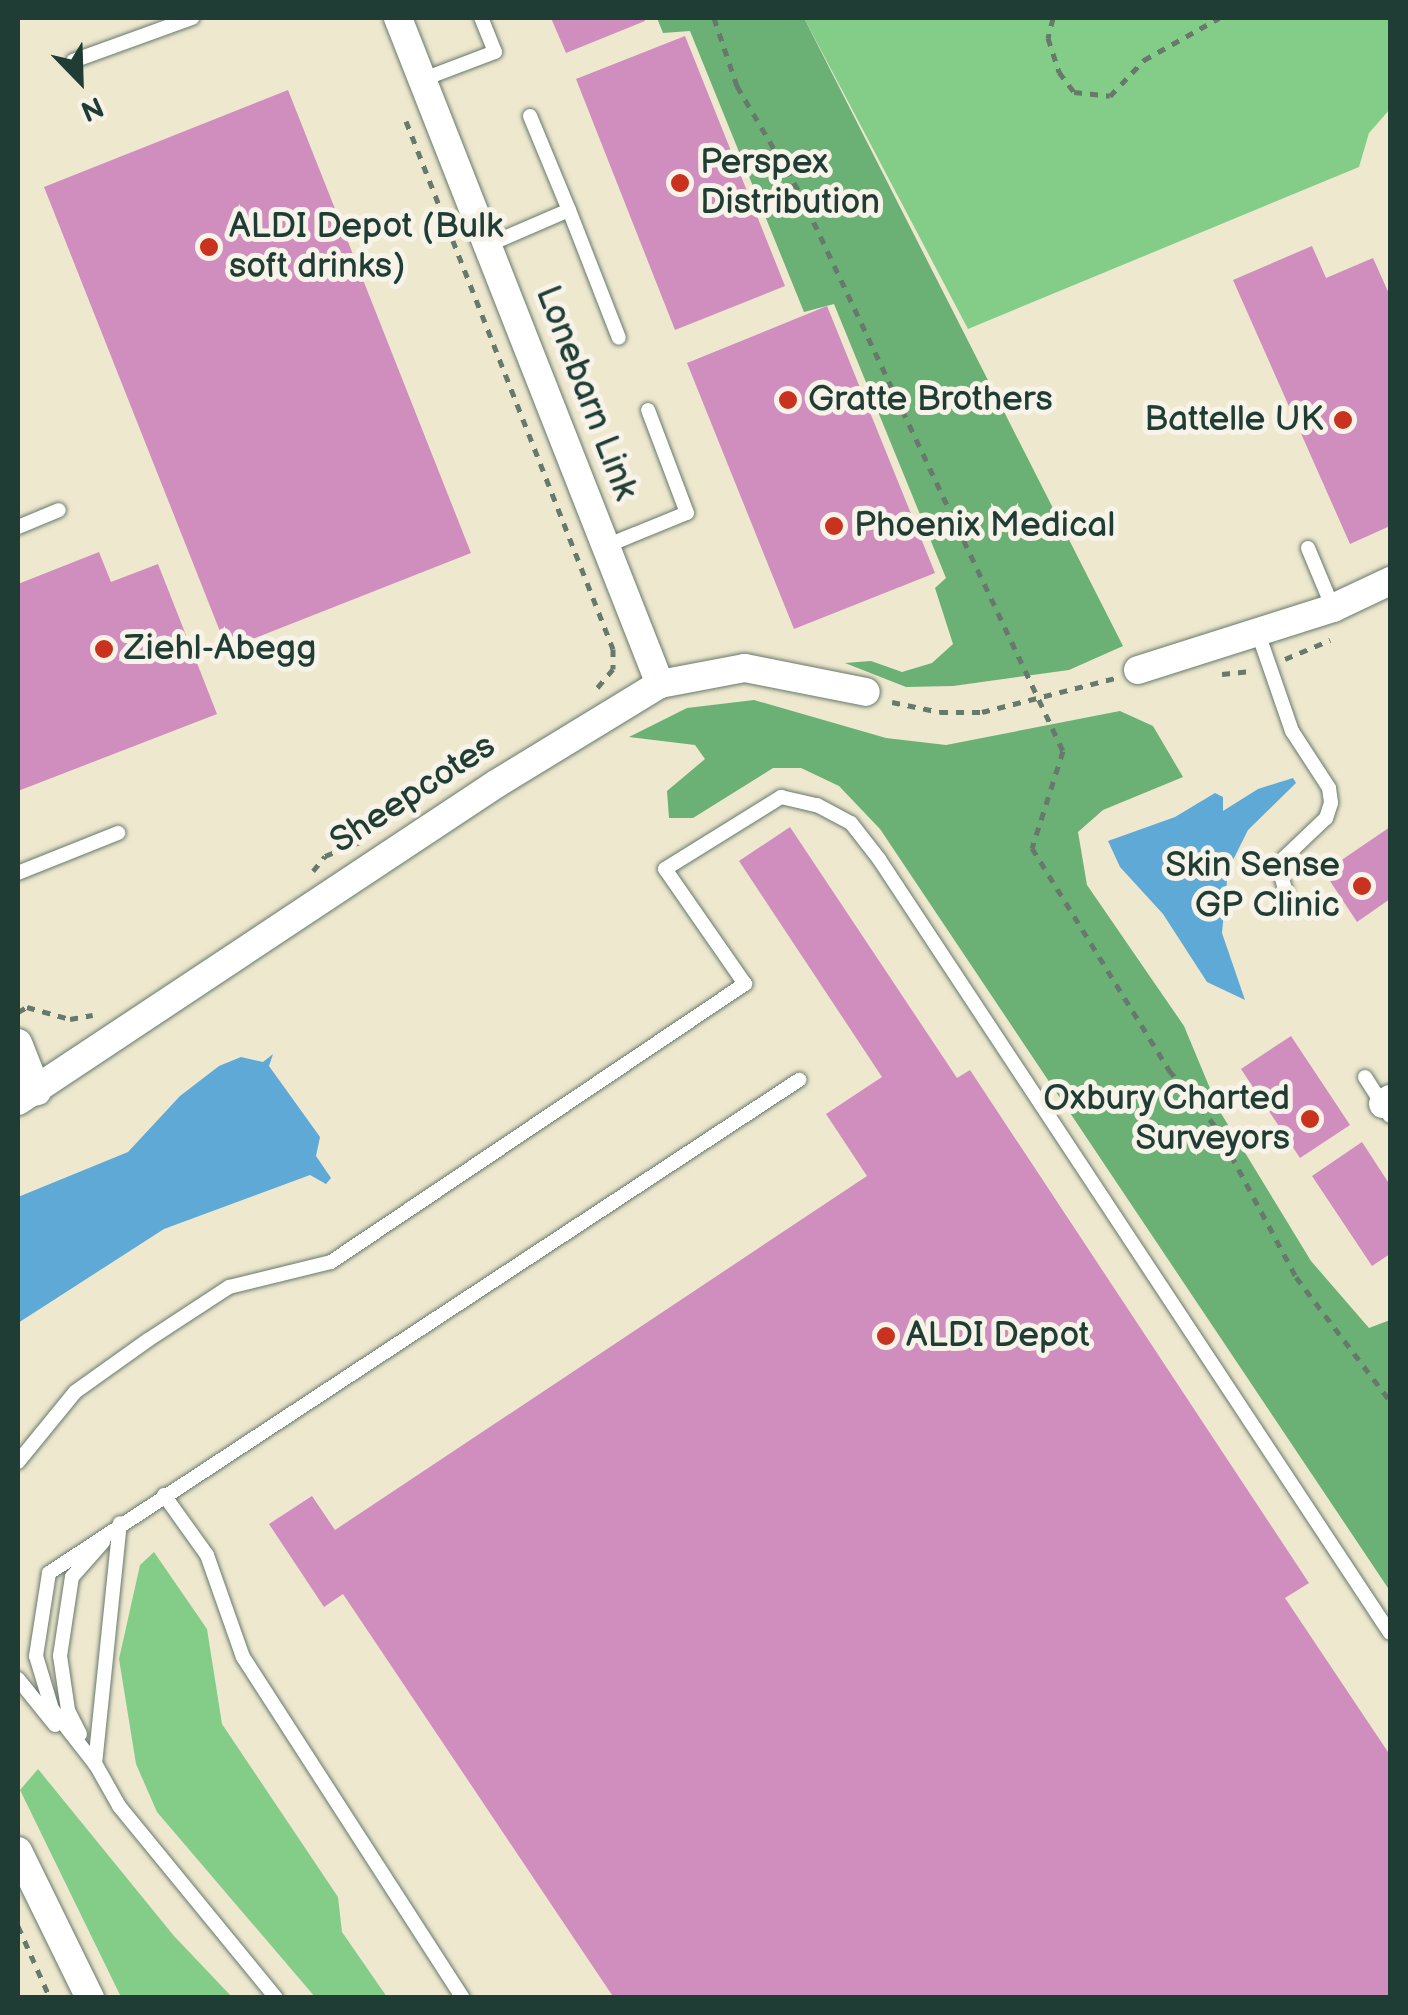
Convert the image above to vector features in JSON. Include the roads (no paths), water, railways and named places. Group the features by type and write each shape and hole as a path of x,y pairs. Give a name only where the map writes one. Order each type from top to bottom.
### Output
{"street":[{"name":"Lonebarn Link","path":"398,18 660,684"},
{"path":"1138,670 1333,608 1390,581"},
{"name":"Sheepcotes","path":"18,1043 27,1096 496,784 660,684 745,668 866,692"},
{"path":"18,1851 88,1995"}],"lane":[{"path":"73,62 192,18"},
{"path":"422,80 496,52 481,18"},
{"path":"530,116 619,338"},
{"path":"488,246 568,210"},
{"path":"606,546 687,512 648,410"},
{"path":"18,526 59,510"},
{"path":"1308,548 1333,608"},
{"path":"1258,634 1292,730 1330,788 1332,802 1326,818 1284,858 1279,869 1288,898"},
{"path":"18,1462 75,1392 148,1340 229,1287 331,1262 745,984 665,869 780,797 817,804 851,823 879,859 1390,1633"},
{"path":"18,873 118,833"},
{"path":"1365,1077 1388,1106"},
{"path":"95,1764 52,1708 36,1656 49,1572 799,1080"},
{"path":"164,1495 207,1555 243,1657 463,1998"},
{"path":"95,1764 120,1524"},
{"path":"120,1524 72,1577 60,1656 68,1710 119,1806 276,1998"},
{"path":"18,1679 95,1764"}],"water":[{"path":"1293,778 1296,783 1248,830 1228,870 1222,933 1245,1000 1207,982 1163,914 1120,867 1108,841 1175,817 1215,793 1223,797 1223,811 1258,789"},
{"path":"273,1054 269,1066 320,1137 316,1156 331,1178 326,1184 310,1175 164,1229 18,1323 18,1197 128,1152 180,1096 219,1066 241,1057 263,1062"}],"place":[{"name":"Perspex Distribution","path":"680,183"},
{"name":"ALDI Depot (Bulk soft drinks)","path":"209,247"},
{"name":"Gratte Brothers","path":"788,400"},
{"name":"Battelle UK","path":"1343,420"},
{"name":"Phoenix Medical","path":"834,526"},
{"name":"Ziehl-Abegg","path":"104,649"},
{"name":"Skin Sense GP Clinic","path":"1362,886"},
{"name":"Oxbury Charted Surveyors","path":"1310,1119"},
{"name":"ALDI Depot","path":"886,1336"}]}
